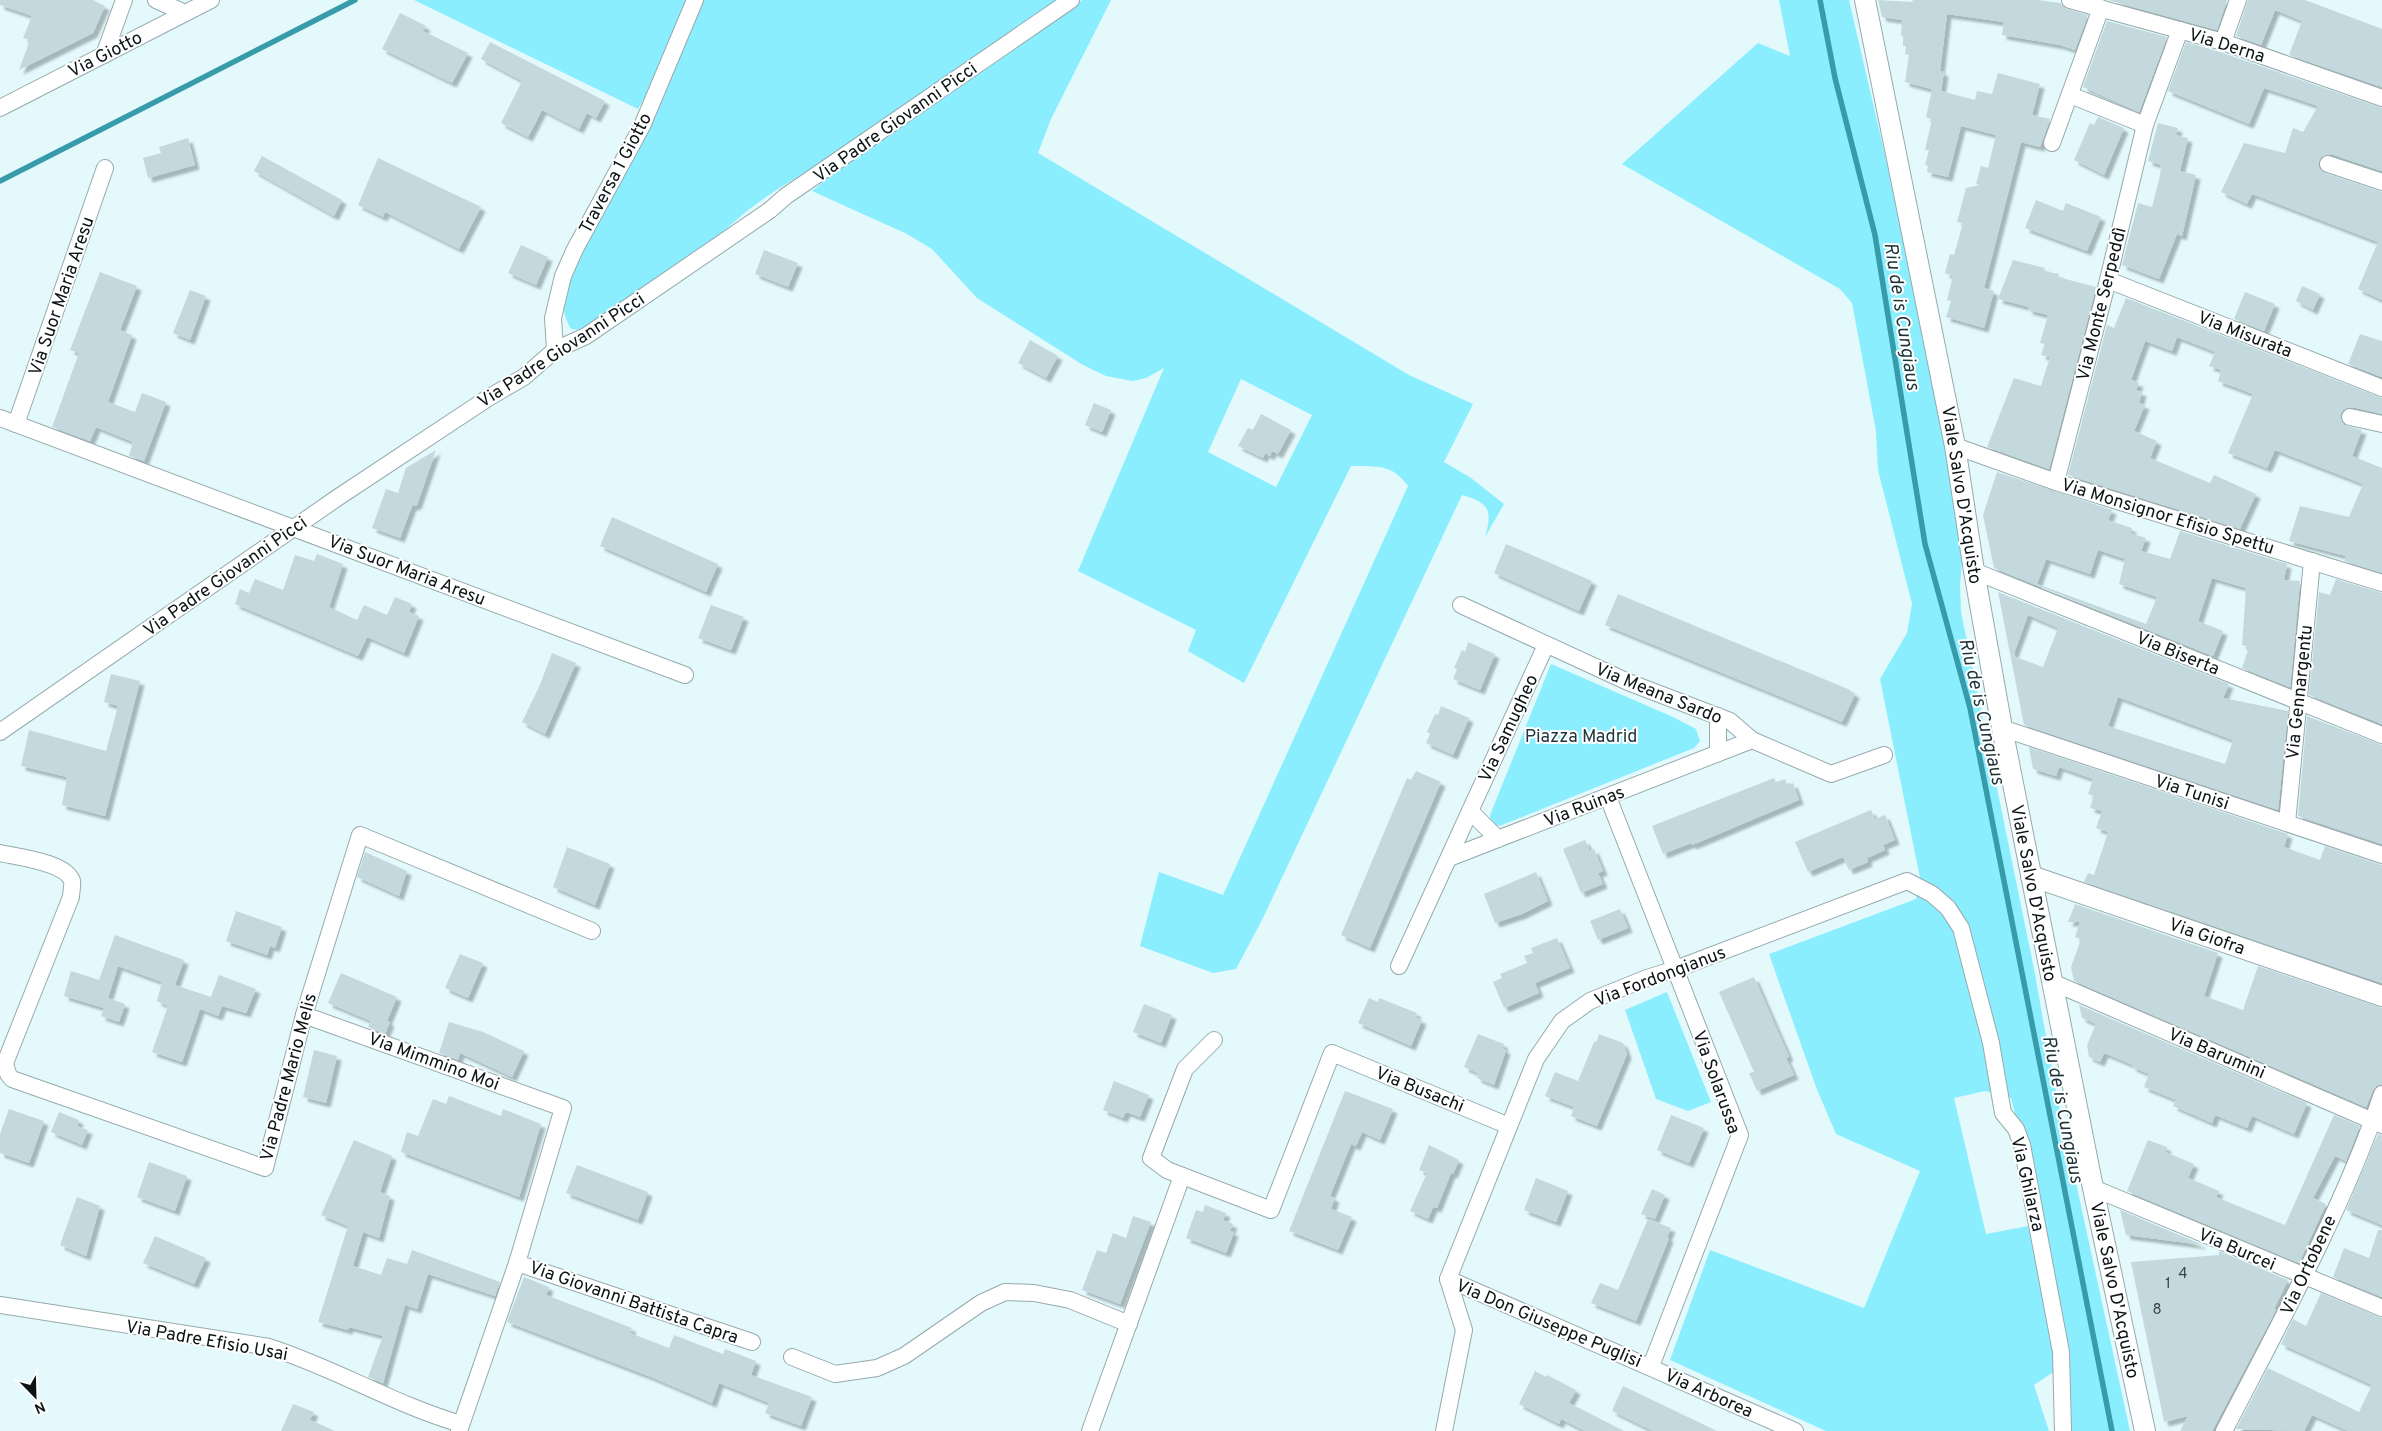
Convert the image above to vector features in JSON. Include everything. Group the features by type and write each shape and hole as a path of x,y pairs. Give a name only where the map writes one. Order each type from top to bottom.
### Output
{"street":[{"path":"104,55 124,0"},
{"path":"156,0 185,13"},
{"name":"Via Giotto","path":"0,108 211,0"},
{"name":"Traversa 1 Giotto","path":"555,350 552,318 563,276 575,249 642,126 695,0"},
{"name":"Via Padre Giovanni Picci","path":"0,732 294,528 488,398 524,377 555,350 586,336 643,298 770,210 786,196 1071,0"},
{"name":"Viale Salvo D'Acquisto","path":"1865,0 1955,446 1974,572 2002,728 2093,1188 2145,1431"},
{"name":"Via Derna","path":"2074,0 2222,42 2382,98"},
{"path":"2222,42 2238,0"},
{"path":"2052,143 2101,8"},
{"name":"Via Monte Serpeddì","path":"2056,482 2108,280 2145,125 2180,30"},
{"path":"2070,95 2145,125"},
{"path":"2328,164 2382,182"},
{"name":"Via Suor Maria Aresu","path":"16,424 105,168"},
{"name":"Via Misurata","path":"2108,280 2382,388"},
{"path":"2350,417 2382,424"},
{"name":"Via Suor Maria Aresu","path":"0,418 685,675"},
{"name":"Via Monsignor Efisio Spettu","path":"1955,446 2056,482 2382,583"},
{"name":"Via Gennargentu","path":"2287,823 2312,561"},
{"name":"Via Biserta","path":"1974,572 2382,735"},
{"name":"Via Meana Sardo","path":"1461,605 1628,682 1730,721 1752,740 1831,774 1884,755"},
{"name":"Via Samugheo","path":"1400,966 1546,645"},
{"path":"1718,716 1718,753"},
{"name":"Via Tunisi","path":"2002,728 2382,855"},
{"name":"Via Ruinas","path":"1449,858 1752,740"},
{"name":"Via Solarussa","path":"1608,797 1740,1135 1651,1366"},
{"path":"1470,811 1498,839"},
{"name":"Via Padre Mario Melis","path":"0,853 55,865 68,874 72,882 70,897 5,1063 8,1074 12,1079 265,1168 304,1015 360,835 592,931"},
{"name":"Via Giofra","path":"2031,876 2382,996"},
{"name":"Via Fordongianus","path":"1448,1279 1536,1059 1562,1021 1590,1001 1907,881"},
{"name":"Via Ghilarza","path":"1907,881 1932,894 1948,908 1961,928 1990,1043 2003,1113 2016,1130 2022,1145 2061,1352 2063,1431"},
{"name":"Via Barumini","path":"2052,982 2378,1123"},
{"name":"Via Mimmino Moi","path":"304,1015 563,1108"},
{"path":"1090,1431 1182,1176 1167,1170 1151,1158 1185,1069 1214,1040"},
{"name":"Via Busachi","path":"1182,1176 1272,1210 1332,1053 1509,1126"},
{"name":"Via Ortobene","path":"2224,1431 2305,1277 2378,1123 2382,1094"},
{"name":"Via Giovanni Battista Capra","path":"460,1428 517,1263 563,1108"},
{"name":"Via Burcei","path":"2093,1188 2382,1308"},
{"name":"Via Giovanni Battista Capra","path":"517,1263 752,1342"},
{"path":"1444,1431 1464,1330 1448,1279"},
{"name":"Via Don Giuseppe Puglisi","path":"1448,1279 1651,1366"},
{"path":"792,1358 835,1374 877,1368 904,1356 981,1303 1005,1292 1034,1293 1070,1300 1128,1324"},
{"name":"Via Padre Efisio Usai","path":"0,1304 269,1347 307,1360 460,1428"},
{"name":"Via Arborea","path":"1651,1366 1795,1431"}],"green space":[{"path":"414,0 686,0 649,90 638,109"},
{"path":"700,0 1061,0 821,164 768,196 743,214 721,234 581,330 571,329 565,313 564,299 573,268 658,110"},
{"path":"1082,0 1111,0 1051,119 1038,153 1409,375 1473,404 1444,462 1471,478 1504,504 1485,537 1489,520 1487,509 1478,501 1462,495 1263,918 1236,969 1213,973 1140,946 1159,872 1223,895 1408,486 1396,473 1389,470 1376,467 1351,466 1244,683 1188,651 1196,630 1078,571 1164,368 1146,378 1133,381 1106,376 1083,365 977,298 932,249 907,234 812,191 849,160 892,133 973,73","holes":["1241,379 1312,415 1276,487 1208,452"]},
{"path":"1779,0 1849,0 1894,194 1944,436 1963,548 1960,585 1961,612 2035,974 2054,1082 2130,1431 2071,1431 2067,1380 2061,1375 2052,1373 2034,1385 2049,1431 1826,1431 1670,1360 1710,1250 1864,1308 1920,1171 1836,1134 1816,1087 1769,954 1916,899 1921,883 1880,679 1907,633 1912,604 1878,470 1876,431 1852,303 1840,289 1622,164 1758,43 1790,56","holes":["1985,1091 2011,1098 2044,1223 1986,1234 1954,1098"]},
{"name":"Piazza Madrid","path":"1551,664 1673,717 1696,729 1700,741 1694,748 1502,825 1495,826 1490,820 1490,815"},
{"path":"1667,992 1711,1102 1688,1111 1656,1099 1625,1010"}],"building":[{"path":"0,0 93,0 105,6 93,33 19,70 30,40 23,38 32,16 0,5"},
{"path":"1878,0 1912,2 1913,0 2038,0 2060,3 2067,9 2088,15 2075,50 2060,45 2002,35 2004,22 1947,14 1940,71 1944,72 1941,91 1975,100 1977,91 1992,94 1998,73 2040,84 2032,115 2050,119 2040,147 2021,142 1984,288 1994,291 1984,328 1946,317 1951,301 1947,300 1953,276 1945,273 1950,254 1954,255 1963,223 1957,222 1966,188 1980,185 1976,184 1981,166 1988,168 1996,135 1961,126 1948,177 1927,172 1928,166 1925,165 1929,150 1925,150 1932,119 1926,117 1932,89 1905,82 1909,55 1905,54 1906,46 1903,46 1903,35 1901,36 1902,20 1882,17"},
{"path":"2108,0 2227,0 2217,30"},
{"path":"2248,0 2305,0 2382,29 2382,87 2289,55 2302,21 2275,10 2261,45 2236,36"},
{"path":"400,13 426,26 423,31 468,53 452,83 382,49"},
{"path":"2107,21 2167,37 2139,112 2083,87"},
{"path":"490,42 605,101 596,118 587,113 579,129 542,110 528,137 501,123 522,81 481,59"},
{"path":"2186,42 2382,108 2382,171 2331,154 2321,157 2318,166 2325,173 2382,192 2382,300 2358,289 2378,242 2252,194 2247,204 2221,192 2244,143 2285,153 2293,128 2303,132 2318,106 2264,88 2249,124 2168,91"},
{"path":"2098,117 2124,128 2104,175 2074,160 2090,123 2094,125"},
{"path":"2158,123 2178,128 2176,135 2188,138 2180,171 2196,175 2182,236 2177,234 2159,279 2122,265 2138,203 2152,207 2160,176 2161,165 2148,161"},
{"path":"188,138 195,165 148,178 143,158 161,153 159,147"},
{"path":"262,156 342,200 334,216 254,171"},
{"path":"378,158 481,207 459,249 385,212 383,217 358,205"},
{"path":"2036,200 2063,211 2066,203 2101,217 2087,251 2025,228"},
{"path":"521,245 548,257 536,285 508,273"},
{"path":"764,250 798,263 788,287 755,274"},
{"path":"2013,260 2045,268 2044,271 2059,274 2058,277 2096,287 2049,469 1987,447 2014,378 2041,386 2050,357 2041,355 2045,344 2040,343 2048,315 2028,310 2029,307 1998,299"},
{"path":"100,272 137,286 120,330 132,335 108,402 135,412 142,393 166,402 144,461 129,456 133,442 96,427 90,441 52,427 79,353 70,350"},
{"path":"2302,286 2320,294 2313,310 2296,301"},
{"path":"190,290 206,296 190,340 173,333"},
{"path":"2245,292 2275,304 2264,331 2234,319"},
{"path":"2126,298 2382,398 2382,414 2352,407 2343,410 2340,415 2344,425 2362,430 2352,456 2382,468 2382,573 2344,561 2346,556 2289,541 2300,506 2349,517 2363,484 2275,450 2267,468 2228,453 2253,394 2218,381 2221,370 2209,366 2215,352 2177,337 2172,351 2145,341 2131,380 2139,383 2136,390 2142,392 2139,403 2145,405 2134,431 2157,441 2150,458 2210,483 2214,475 2256,494 2240,529 2068,475 2107,325 2114,328"},
{"path":"2360,334 2382,341 2382,377 2348,364"},
{"path":"1030,340 1058,356 1046,378 1018,363"},
{"path":"1094,403 1111,410 1102,432 1085,425"},
{"path":"1261,414 1291,430 1278,454 1272,451 1270,456 1265,453 1263,458 1238,446 1248,428 1253,430"},
{"path":"436,450 417,505 412,506 400,538 372,528 386,489 398,493 406,468"},
{"path":"1997,472 2112,510 2108,520 2132,528 2130,533 2146,538 2141,551 2170,559 2180,531 2287,564 2284,580 2300,581 2290,687 2242,668 2249,647 2242,645 2246,588 2212,578 2198,621 2223,631 2213,656 1994,568 1983,515","holes":["2098,550 2125,559 2119,584 2157,597 2146,624 2037,584 2046,559 2090,574"]},
{"path":"612,517 718,564 706,592 600,546"},
{"path":"1506,544 1592,581 1579,611 1494,573"},
{"path":"317,554 343,564 329,607 357,620 364,605 387,615 395,597 412,604 409,612 419,616 404,653 367,637 358,656 235,604 240,589 249,593 255,579 283,590 295,555 314,561"},
{"path":"2336,579 2382,593 2382,724 2309,695 2319,592 2330,595"},
{"path":"1998,592 2229,684 2223,698 2288,711 2278,810 2024,725","holes":["2028,615 2058,628 2043,667 2013,656","2118,697 2233,740 2225,764 2108,726"]},
{"path":"1618,594 1848,689 1855,694 1842,722 1605,625"},
{"path":"711,605 744,617 731,650 698,638"},
{"path":"1468,642 1495,654 1480,690 1453,679 1457,669 1454,668 1462,650 1465,652"},
{"path":"552,653 576,663 545,734 522,722 539,687"},
{"path":"111,674 140,681 105,816 62,805 67,777 21,766 29,730 106,751 118,706 104,702"},
{"path":"1441,706 1469,718 1453,755 1426,743 1430,734 1427,732 1435,714 1438,715"},
{"path":"2307,716 2382,745 2382,844 2298,816"},
{"path":"2029,747 2288,834 2284,847 2320,860 2325,846 2382,865 2382,983 2084,882 2088,873 2094,875 2108,832 2096,828 2102,811 2090,808 2094,796 2088,794 2093,779 2059,767 2056,776 2033,769"},
{"path":"1416,771 1441,782 1370,948 1341,935 1407,778 1411,780"},
{"path":"1774,778 1776,782 1785,779 1787,785 1793,783 1799,800 1692,845 1691,843 1663,854 1652,826"},
{"path":"1871,810 1875,819 1885,815 1895,840 1883,845 1885,850 1867,858 1868,862 1849,870 1843,857 1808,872 1795,842"},
{"path":"1585,840 1590,851 1594,849 1603,871 1598,873 1603,884 1581,893 1563,849"},
{"path":"567,847 610,864 595,905 553,887"},
{"path":"365,852 407,871 399,896 357,877"},
{"path":"1536,872 1548,901 1522,914 1495,923 1484,894"},
{"path":"2075,904 2218,953 2204,996 2243,1010 2258,966 2382,1008 2382,1084 2376,1086 2373,1090 2366,1107 2074,981 2071,967 2081,939 2075,937 2080,922 2068,922"},
{"path":"1620,909 1628,928 1598,940 1590,921"},
{"path":"236,911 282,927 275,948 270,946 267,955 226,941"},
{"path":"115,935 184,960 175,985 211,997 219,975 256,989 246,1013 222,1006 218,1016 200,1009 182,1062 152,1052 168,1006 157,1001 162,982 118,966 108,998 125,1004 119,1022 101,1016 104,1008 64,996 71,971 99,980"},
{"path":"1557,938 1570,968 1535,983 1539,993 1504,1008 1493,982 1502,978 1500,974 1527,963 1524,956 1533,953 1531,948"},
{"path":"460,954 483,963 468,998 445,988"},
{"path":"341,973 397,997 387,1021 390,1022 385,1034 368,1027 371,1021 328,1003"},
{"path":"1754,977 1789,1057 1786,1058 1794,1075 1757,1091 1749,1073 1754,1072 1719,992"},
{"path":"1369,998 1378,1002 1379,998 1417,1013 1415,1017 1422,1020 1411,1046 1358,1023"},
{"path":"1144,1004 1172,1015 1161,1043 1133,1032"},
{"path":"2079,1005 2307,1103 2294,1134 2252,1116 2247,1128 2215,1115 2212,1123 2173,1106 2176,1100 2144,1087 2149,1074 2132,1067 2133,1065 2104,1053 2100,1062 2089,1057 2087,1045 2096,1024 2082,1018"},
{"path":"449,1022 483,1032 524,1051 512,1077 460,1053 458,1060 439,1053"},
{"path":"1478,1034 1504,1044 1502,1048 1506,1050 1494,1085 1477,1078 1478,1073 1464,1067"},
{"path":"1599,1034 1623,1043 1627,1054 1597,1126 1571,1116 1574,1107 1545,1096 1555,1072 1578,1081"},
{"path":"314,1050 337,1056 326,1103 303,1097"},
{"path":"1114,1081 1149,1095 1140,1117 1126,1112 1123,1118 1103,1110"},
{"path":"1345,1091 1393,1109 1380,1140 1362,1132 1356,1146 1351,1144 1330,1196 1335,1198 1331,1209 1352,1217 1338,1250 1289,1231"},
{"path":"449,1096 501,1116 503,1109 541,1124 519,1197 401,1152 407,1132 418,1136 433,1099 446,1104"},
{"path":"9,1109 44,1121 29,1163 0,1153 0,1134"},
{"path":"59,1112 79,1120 77,1126 88,1130 82,1145 51,1132"},
{"path":"1671,1115 1704,1128 1689,1163 1657,1150"},
{"path":"2334,1115 2360,1126 2346,1161 2335,1156 2313,1198 2326,1204 2299,1263 2127,1191 2148,1140 2167,1147 2165,1152 2194,1164 2188,1178 2219,1191 2216,1197 2285,1225"},
{"path":"2378,1134 2382,1135 2382,1225 2346,1210"},
{"path":"354,1140 392,1156 380,1192 390,1196 379,1238 363,1232 353,1266 381,1275 387,1258 407,1264 412,1250 500,1282 495,1296 428,1274 417,1309 405,1305 383,1383 368,1377 383,1336 349,1327 348,1330 318,1322 348,1226 321,1215"},
{"path":"1429,1145 1459,1160 1453,1174 1451,1173 1437,1208 1433,1207 1428,1219 1410,1211 1427,1173 1419,1170"},
{"path":"149,1162 187,1176 175,1211 137,1197"},
{"path":"577,1165 648,1192 638,1220 566,1193"},
{"path":"1536,1178 1568,1191 1556,1222 1524,1210"},
{"path":"1652,1189 1665,1195 1655,1219 1641,1214"},
{"path":"77,1197 100,1206 86,1256 60,1245"},
{"path":"1205,1205 1226,1213 1223,1220 1233,1224 1230,1231 1234,1232 1226,1253 1186,1238 1196,1210 1203,1212"},
{"path":"2120,1210 2203,1245 2126,1235"},
{"path":"1133,1216 1151,1222 1120,1304 1082,1290 1097,1250 1106,1253 1113,1233 1126,1238"},
{"path":"1648,1219 1671,1228 1667,1237 1669,1238 1636,1321 1591,1303 1600,1283 1618,1290"},
{"path":"2378,1230 2382,1230 2382,1297 2333,1277 2344,1248 2369,1258"},
{"path":"155,1236 206,1258 194,1284 143,1263"},
{"path":"2219,1251 2288,1280 2274,1309 2276,1310 2212,1431 2180,1431 2188,1416 2164,1422 2131,1262 2219,1255"},
{"path":"524,1277 549,1287 546,1295 632,1328 630,1333 669,1348 674,1335 723,1354 725,1349 756,1361 751,1375 812,1397 801,1426 765,1413 769,1403 719,1383 712,1403 651,1377 507,1322"},
{"path":"2321,1293 2382,1318 2382,1431 2348,1431 2312,1415 2304,1431 2236,1429 2268,1368 2359,1412 2372,1385 2281,1344 2293,1319 2306,1326"},
{"path":"1535,1371 1576,1390 1569,1403 1624,1431 1585,1431 1561,1419 1559,1424 1519,1404"},
{"path":"1623,1386 1717,1431 1653,1431 1612,1411"},
{"path":"293,1404 314,1412 310,1420 335,1431 281,1431"}],"waterway":[{"path":"0,181 355,0"},
{"name":"Riu de is Cungiaus","path":"1820,0 1835,78 1875,235 1925,544 1970,708 2112,1431"}]}
